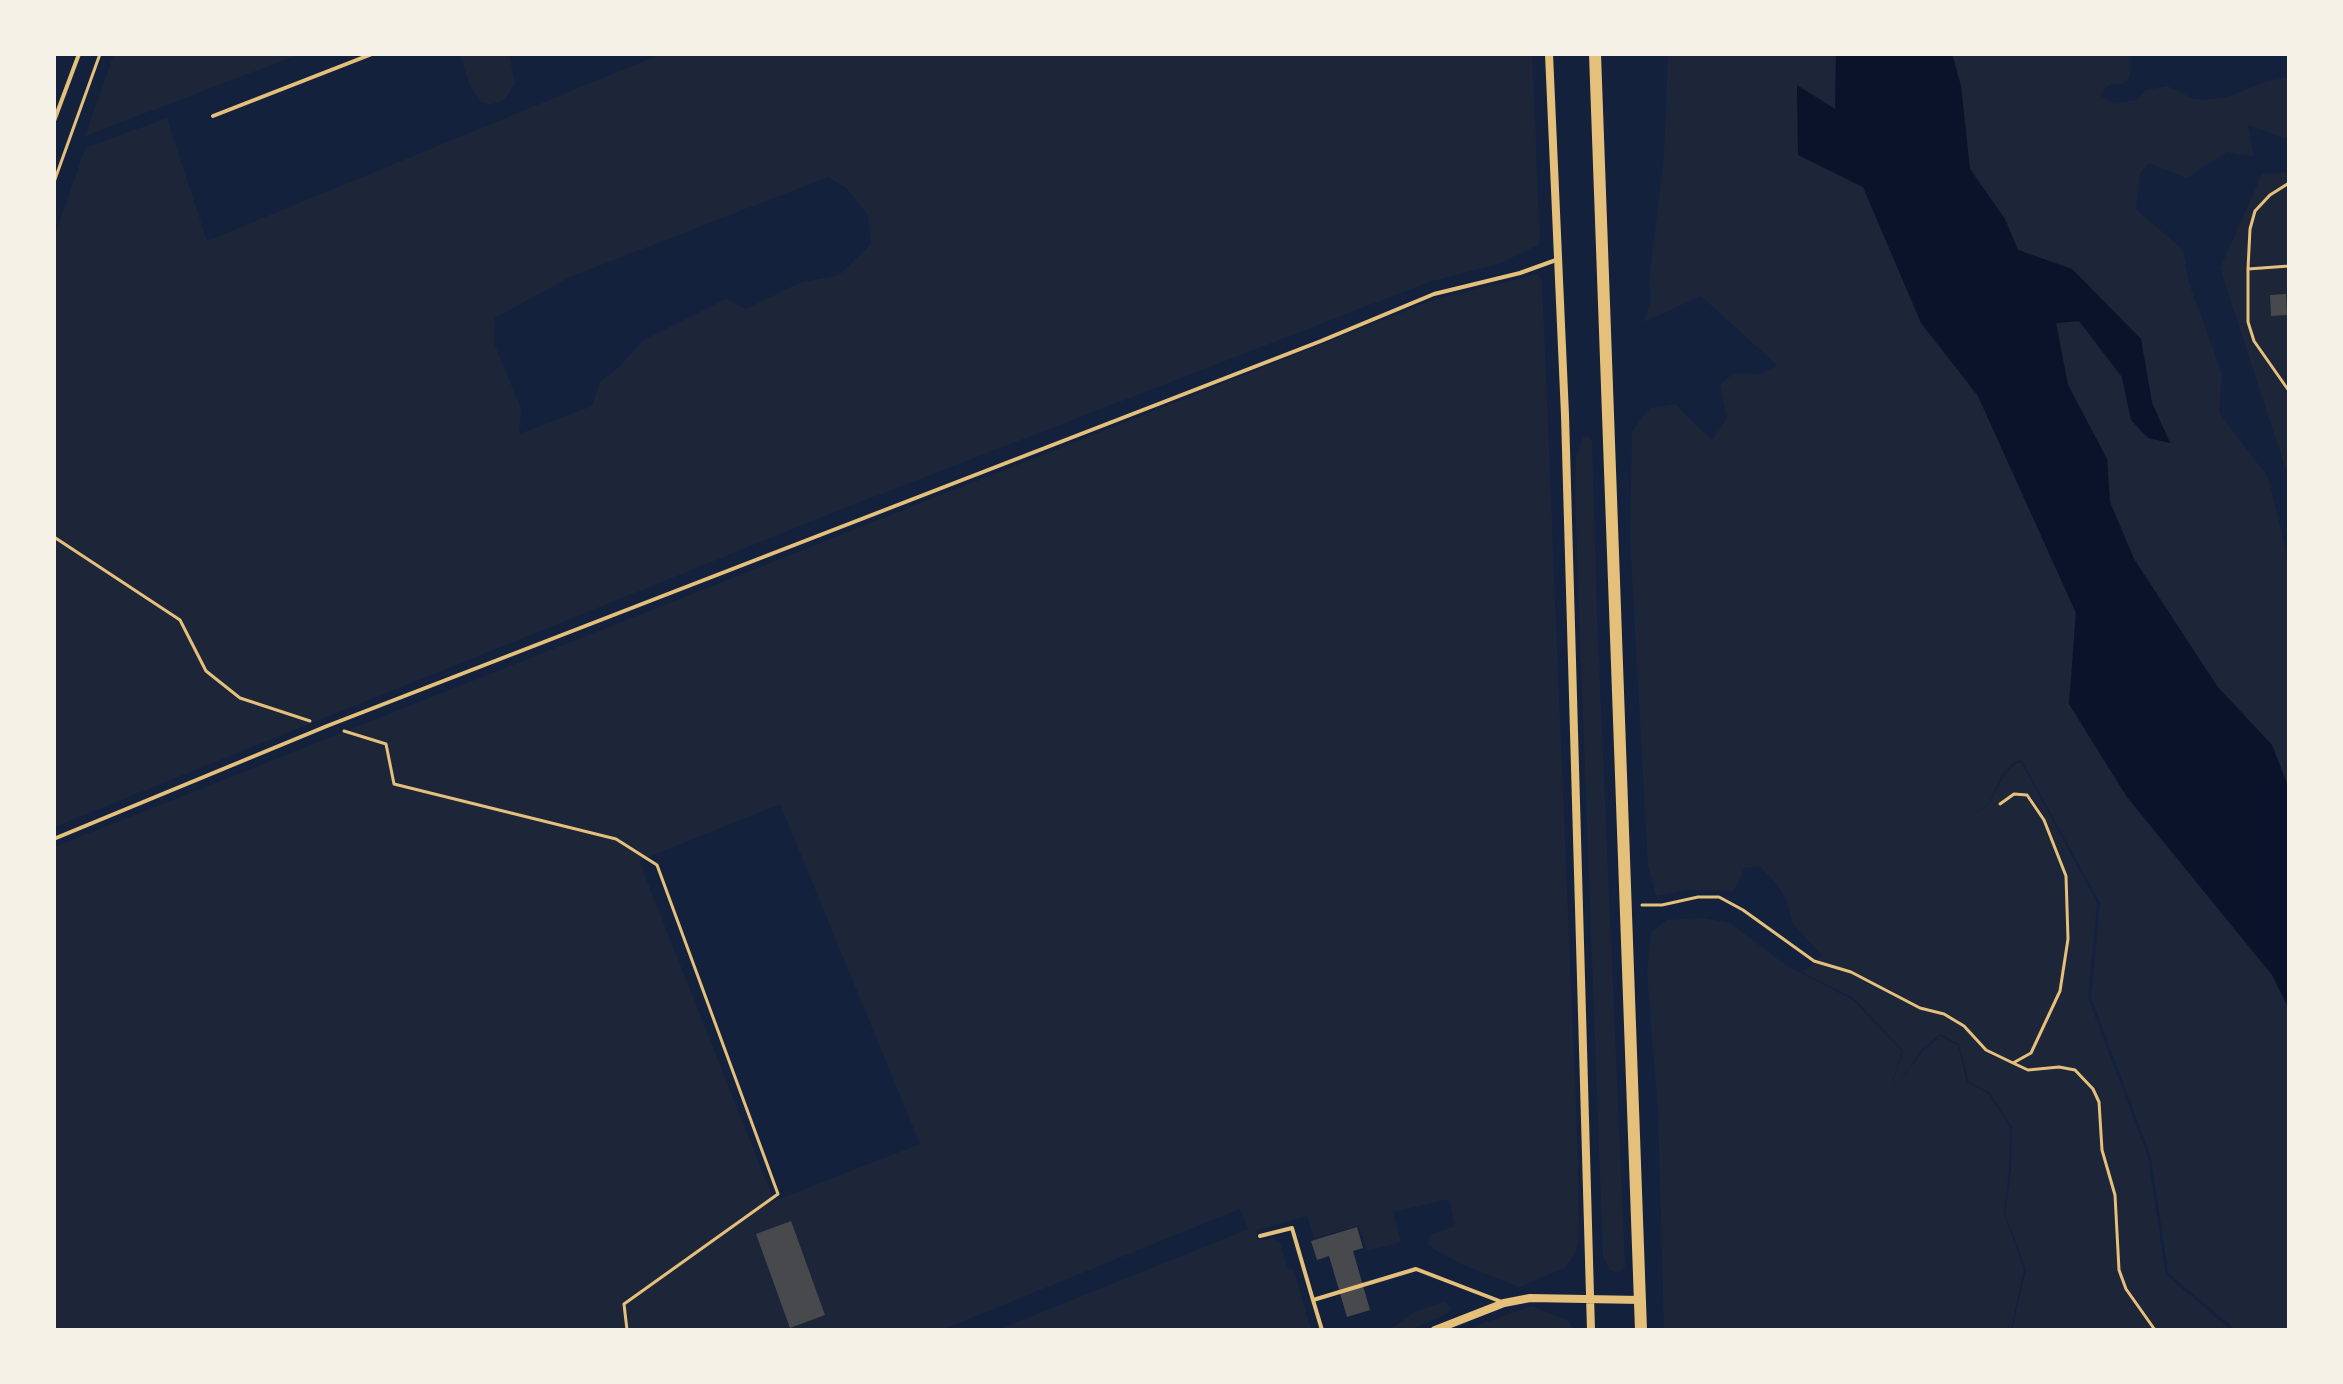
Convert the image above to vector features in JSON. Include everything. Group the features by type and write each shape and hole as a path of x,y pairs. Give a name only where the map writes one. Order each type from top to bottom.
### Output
{"main road":[{"path":"1595,54 1641,1330"}],"street":[{"path":"1549,54 1565,415 1591,1330"},
{"path":"1435,1330 1504,1303 1530,1298 1641,1300"}],"lane":[{"path":"54,121 79,54"},
{"path":"213,116 372,54"},
{"path":"56,838 327,726 1434,294 1520,273 1558,259"},
{"path":"1260,1236 1292,1228 1322,1330"},
{"path":"1313,1300 1416,1269 1504,1303"}],"path":[{"path":"54,182 100,54"},
{"path":"2289,183 2270,195 2255,211 2250,229 2247,310 2254,341 2289,391"},
{"path":"2248,269 2289,266"},
{"path":"54,537 180,620 206,671 240,698 386,744 394,784 616,839 657,865 778,1194 624,1304 627,1330"},
{"path":"2000,804 2014,794 2027,795 2044,820 2066,876 2068,939 2060,991 2031,1053 2013,1063"},
{"path":"1626,905 1662,905 1698,897 1719,897 1743,910 1814,961 1851,972 1899,999 1944,1014 1964,1026 1986,1050 2028,1070 2059,1067 2075,1070 2093,1089 2099,1102 2102,1150 2115,1195 2119,1270 2126,1289 2155,1330"}],"shaded area":[{"path":"114,54 300,54 85,136"},
{"path":"460,54 509,54 515,83 505,99 490,105 480,101 470,87"},
{"path":"661,54 1532,54 1540,244 1501,263 1429,282 845,508 54,827 54,238 85,148 167,118 207,241","holes":["828,177 847,189 868,215 871,244 839,275 799,283 746,309 726,299 642,341 618,368 600,382 592,406 519,434 521,409 494,343 495,318 570,277"]},
{"path":"1668,54 1836,54 1835,110 1797,86 1799,155 1863,187 1921,323 1978,396 2076,613 2069,704 2127,797 2272,975 2289,1009 2289,1330 2236,1330 2168,1273 2151,1157 2091,997 2100,903 2021,759 2012,764 2001,777 1989,803 1971,817 1989,804 2003,777 2013,765 2021,762 2097,903 2088,998 2148,1157 2166,1275 2231,1330 2012,1330 2026,1269 2005,1214 2012,1127 1989,1092 1969,1082 1959,1044 1940,1034 1922,1049 1899,1083 1924,1050 1940,1036 1958,1045 1967,1083 1988,1093 2010,1127 2004,1214 2024,1269 2011,1330 1664,1330 1658,1112 1647,972 1651,932 1667,920 1703,918 1730,923 1787,966 1853,1000 1902,1051 1893,1078 1895,1089 1894,1078 1903,1051 1854,998 1802,972 1822,956 1828,956 1822,955 1793,924 1787,902 1777,884 1760,867 1745,867 1734,891 1688,890 1656,896 1648,865 1630,538 1632,431 1650,408 1675,404 1712,440 1727,419 1720,384 1734,373 1761,374 1777,365 1701,296 1644,322 1651,300 1649,281 1664,157"},
{"path":"1836,54 1952,54 1961,86 1970,169 2005,219 2018,250 2072,269 2141,339 2152,403 2170,443 2148,438 2131,420 2122,377 2079,321 2056,323 2068,385 2107,459 2110,502 2134,559 2217,686 2272,745 2289,789 2289,1009 2272,975 2127,797 2069,704 2076,613 1978,396 1921,323 1863,187 1798,155 1797,85 1835,109"},
{"path":"1952,54 2131,54 2130,76 2123,84 2112,84 2104,89 2101,96 2114,103 2137,100 2146,90 2167,86 2194,99 2228,97 2268,81 2289,77 2289,140 2248,125 2254,157 2227,152 2187,178 2148,163 2140,174 2136,209 2183,250 2189,283 2222,374 2219,413 2268,477 2289,563 2289,789 2272,745 2217,686 2134,559 2110,502 2107,459 2068,385 2056,323 2079,321 2122,377 2131,420 2170,442 2152,403 2141,339 2072,269 2018,250 2005,219 1970,169 1961,86"},
{"path":"2289,172 2289,479 2220,268 2262,174"},
{"path":"1538,274 1542,281 1578,1158 1579,1237 1575,1254 1565,1268 1519,1287 1463,1265 1435,1250 1427,1243 1430,1235 1455,1226 1449,1199 1393,1212 1401,1242 1367,1251 1359,1226 1314,1238 1307,1216 1256,1230 1258,1241 1272,1238 1280,1242 1287,1268 1294,1270 1311,1330 998,1330 1248,1229 1240,1209 941,1330 54,1330 54,847 1433,300","holes":["780,804 920,1144 774,1201 639,861"]},
{"path":"1589,436 1592,442 1625,1267 1618,1273 1610,1270 1603,1257 1575,497 1576,457 1583,437"},
{"path":"1444,1302 1451,1308 1447,1314 1409,1330 1390,1330 1414,1312"},
{"path":"1532,1306 1568,1321 1574,1330 1474,1330 1475,1326"}],"building":[{"path":"2286,294 2287,315 2271,316 2270,295"},
{"path":"791,1221 825,1315 790,1328 756,1234"},
{"path":"1357,1227 1363,1248 1353,1251 1370,1310 1347,1317 1329,1256 1317,1260 1311,1241"}]}
